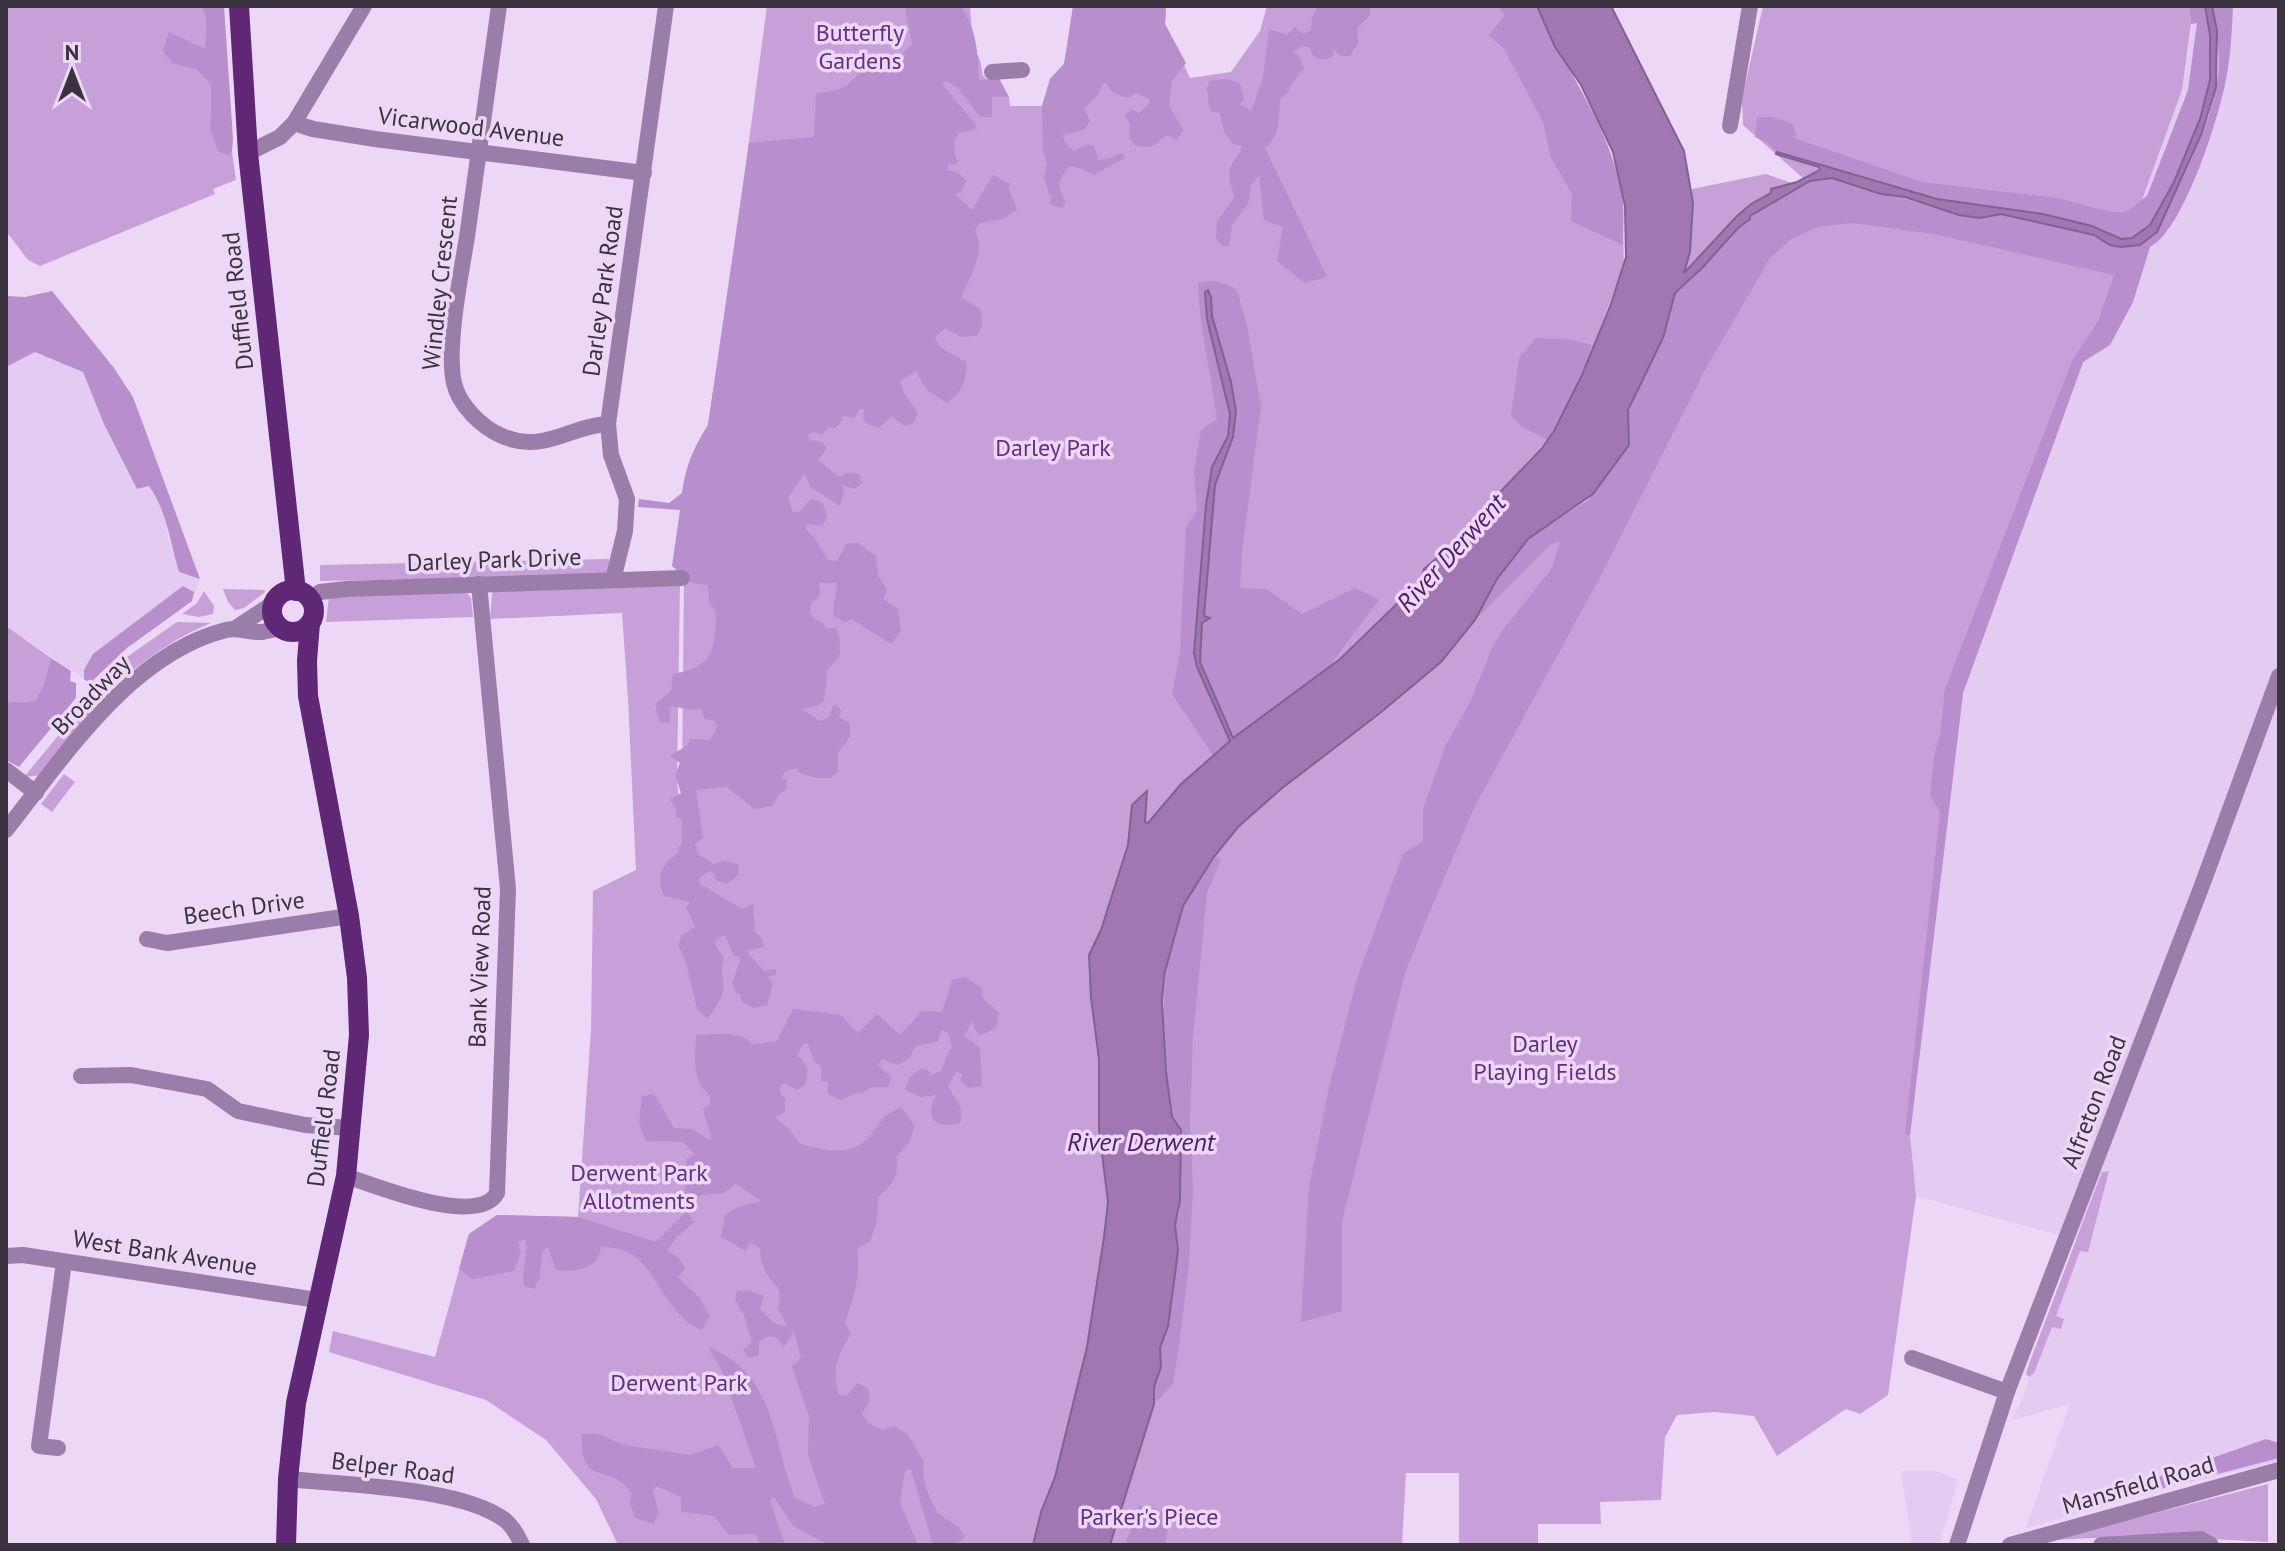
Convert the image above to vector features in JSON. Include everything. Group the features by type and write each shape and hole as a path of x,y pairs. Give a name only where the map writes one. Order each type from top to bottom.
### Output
{"main road":[{"name":"Duffield Road","path":"239,6 248,153 303,595"},
{"path":"281,594 303,595 314,613 310,623 295,632 281,628 273,618 275,602 281,594"},
{"name":"Duffield Road","path":"308,696 310,623"},
{"name":"Duffield Road","path":"281,628 297,660 308,696 349,916 357,978 359,1035 346,1176 296,1403 288,1479 286,1545"}],"street":[{"path":"248,153 280,137 294,123 364,6"},
{"name":"Windley Crescent","path":"499,6 457,309 452,353 455,386 463,402 486,428 504,437 548,441 593,425 608,424"},
{"name":"Darley Park Road","path":"613,580 627,499 611,455 608,424 666,6"},
{"path":"1730,126 1750,6"},
{"path":"992,72 1022,70"},
{"name":"Vicarwood Avenue","path":"294,123 332,133 644,173"},
{"name":"Darley Park Drive","path":"303,595 346,589 682,578"},
{"name":"Bank View Road","path":"346,1176 442,1206 487,1203 497,1193 508,889 479,584"},
{"name":"Broadway","path":"6,830 104,709 153,666 198,640 236,628 275,602"},
{"name":"Broadway","path":"236,628 261,632 281,628"},
{"name":"Alfreton Road","path":"1957,1545 2007,1392 2279,676"},
{"path":"6,770 36,793"},
{"name":"Beech Drive","path":"147,939 167,943 349,916"},
{"path":"81,1076 131,1075 207,1089 238,1111 305,1125 352,1128"},
{"name":"West Bank Avenue","path":"6,1256 23,1255 317,1300"},
{"path":"58,1448 39,1446 64,1262"},
{"path":"1912,1358 2007,1392"},
{"name":"Mansfield Road","path":"2015,1545 2279,1470"},
{"name":"Belper Road","path":"288,1479 447,1496 490,1511 508,1522 522,1545"},
{"path":"2101,1545 2201,1539 2211,1545"}],"shaded area":[{"path":"2195,6 2279,6 2279,1461 2026,1528 2070,1404 2012,1420 2084,1242 1916,1196 1910,1135 1963,693 2182,90"},
{"path":"35,352 83,372 104,424 162,504 179,572 200,579 192,601 127,648 90,683 6,626 6,367"},
{"path":"1901,1471 1936,1471 1958,1480 1939,1545 1912,1545"}],"green space":[{"path":"6,6 201,6 206,17 205,50 173,64 197,70 211,85 210,129 229,156 232,152 236,180 213,189 215,194 40,266 28,260 6,231"},
{"path":"201,6 224,6 233,139 229,156 218,151 210,129 211,85 197,70 173,64 163,51 169,32 205,49 206,17"},
{"name":"Darley Park","path":"767,6 970,6 973,45 983,76 1009,97 1010,106 1042,106 1050,79 1064,64 1074,8 1147,6 1166,11 1165,24 1190,78 1231,72 1260,31 1267,6 1537,6 1555,47 1598,122 1622,191 1624,266 1582,375 1550,437 1465,534 1424,569 1418,589 1406,595 1325,671 1210,759 1148,823 1145,822 1146,805 1131,815 1128,845 1101,930 1089,955 1099,1059 1099,1130 1108,1202 1104,1237 1087,1347 1055,1477 1041,1512 1033,1545 618,1545 596,1499 546,1440 486,1400 329,1352 333,1331 435,1357 469,1234 497,1215 578,1217 591,1030 593,891 636,870 622,613 490,619 493,584 680,582 677,782 690,911 682,777 684,579 732,269"},
{"path":"905,6 960,6 966,14 976,42 979,80 999,78 1009,97 992,97 992,117 980,117 958,88 946,81 942,84 977,129 959,133 954,141 958,162 954,165 948,163 948,170 967,180 962,191 955,194 972,210 993,175 1010,184 1009,190 1017,209 1003,219 980,223 975,231 978,256 961,297 981,310 982,326 977,336 961,337 945,328 935,337 940,347 966,362 965,380 957,394 947,403 926,389 916,371 900,381 918,414 912,424 905,426 891,416 879,428 863,419 864,409 860,409 854,418 843,416 835,428 828,427 822,435 814,432 808,434 809,440 823,442 827,449 818,460 839,477 847,473 859,474 862,483 855,489 842,485 844,493 840,506 812,488 804,474 788,497 793,512 799,512 811,499 823,503 827,517 822,526 807,524 806,530 828,560 837,561 847,543 858,543 876,556 878,575 887,590 883,599 898,609 901,631 891,644 851,619 845,623 834,616 837,583 819,583 820,595 811,604 810,613 827,629 836,627 840,650 837,659 828,668 824,700 817,706 802,709 820,721 828,718 833,706 837,705 841,711 839,717 850,723 850,736 838,753 838,771 831,778 815,778 800,773 797,768 785,771 782,778 787,780 786,789 779,794 773,806 754,809 727,787 696,790 703,838 695,844 698,854 714,864 723,861 738,864 739,874 728,884 717,881 710,871 699,878 700,884 742,909 753,904 755,932 761,937 764,947 748,950 748,953 764,971 776,969 776,975 768,976 773,984 767,1005 754,1008 742,1002 732,984 741,957 734,956 725,935 716,940 715,944 724,959 723,990 707,1019 697,1009 686,962 678,945 682,935 695,927 686,907 690,902 664,896 660,877 664,866 682,845 681,819 676,817 676,808 670,799 681,793 675,775 680,763 670,756 688,745 690,739 710,740 717,727 715,721 705,719 701,709 671,706 669,723 660,723 655,704 671,691 673,674 697,666 710,654 716,611 709,603 708,585 692,583 672,566 680,510 638,507 639,499 669,503 682,493 691,458 708,425 749,143 814,137 816,93 841,88 859,72 889,65 912,45"},
{"path":"1073,6 1166,6 1165,24 1186,63 1172,81 1169,106 1183,130 1177,140 1167,135 1151,147 1136,146 1129,138 1130,124 1125,116 1131,109 1139,113 1150,100 1136,92 1128,98 1112,92 1106,83 1102,84 1098,95 1084,108 1090,121 1084,130 1063,135 1065,143 1074,151 1088,144 1094,146 1098,160 1122,153 1126,157 1094,175 1069,166 1060,184 1066,203 1062,208 1050,204 1052,195 1044,178 1047,164 1043,150 1042,106 1050,79 1064,64"},
{"path":"1318,6 1370,6 1370,16 1357,28 1359,43 1350,56 1341,56 1334,50 1333,56 1320,59 1303,45 1293,52 1299,56 1304,68 1289,92 1280,99 1276,133 1265,148 1327,277 1305,283 1277,261 1283,227 1264,220 1259,175 1251,185 1248,204 1232,225 1229,246 1222,246 1216,238 1217,221 1234,198 1230,173 1242,146 1235,145 1228,138 1220,113 1211,111 1206,89 1214,80 1240,83 1244,98 1240,105 1251,112 1263,77 1269,29 1287,35 1295,27 1303,34 1311,30 1312,17"},
{"path":"1498,6 1537,6 1606,141 1621,189 1623,245 1571,221 1572,194 1551,158 1543,122 1504,49 1489,35 1505,15"},
{"name":"Darley Playing Fields","path":"1763,6 2189,6 2191,24 2182,90 1963,693 1910,1135 1916,1196 1888,1395 1860,1414 1846,1409 1777,1456 1754,1416 1715,1412 1677,1415 1665,1437 1661,1500 1600,1502 1601,1524 1538,1524 1538,1545 1459,1545 1459,1473 1406,1473 1402,1545 1110,1545 1154,1404 1166,1072 1213,858 1236,829 1281,789 1441,662 1475,620 1497,579 1589,499 1663,338 1690,252 1692,189 1766,174 1820,193 1743,125 1742,99"},
{"path":"2189,6 2205,6 2210,35 2210,80 2200,119 2174,182 2150,225 2139,236 2121,239 2092,226 2043,214 1937,199 1777,152 1755,137 1757,117 1772,117 1793,124 1794,138 1922,182 2057,198 2111,212 2126,212 2147,196 2188,90 2197,23 2191,24"},
{"path":"2212,6 2233,6 2227,74 2209,141 2176,218 2150,247 2133,302 2110,345 2083,362 1963,693 1910,1135 1905,1134 1940,812 1930,796 1945,689 2072,361 2098,321 2114,275 1934,234 1852,223 1818,227 1790,240 1770,258 1705,370 1598,581 1474,808 1405,973 1342,1221 1342,1311 1301,1322 1309,1187 1330,1083 1358,975 1403,854 1423,841 1423,809 1445,747 1470,702 1492,648 1552,568 1560,541 1551,544 1475,620 1497,579 1528,539 1589,499 1627,449 1628,411 1663,338 1675,293 1750,216 1810,181 1832,178 1959,215 1985,218 2001,214 2067,227 2094,235 2110,245 2139,243 2157,232 2211,106 2219,57"},
{"path":"1212,281 1237,290 1247,325 1261,407 1240,588 1267,589 1302,614 1355,588 1379,600 1325,672 1213,755 1172,694 1180,652 1186,528 1197,510 1194,470 1201,430 1217,419 1198,282"},
{"path":"52,291 114,368 133,397 200,579 179,572 160,506 149,486 137,489 104,424 83,372 35,352 6,367 6,296 25,297"},
{"path":"1536,338 1566,339 1592,345 1582,375 1548,440 1521,426 1511,415 1519,358"},
{"path":"609,559 610,576 320,581 320,565"},
{"path":"183,586 194,592 192,601 127,648 90,683 84,679 84,670 93,654"},
{"path":"223,589 265,592 244,608 235,610"},
{"path":"204,591 214,606 213,614 199,617 182,614 197,603"},
{"path":"466,592 471,598 473,617 326,622 329,597"},
{"path":"177,622 211,623 168,646 128,674 117,664"},
{"path":"6,626 51,658 35,701 10,702 6,705"},
{"path":"51,658 71,671 70,681 76,683 76,698 19,767 6,760 6,705 10,702 35,701"},
{"path":"86,702 89,714 42,775 24,777"},
{"path":"64,774 75,782 52,812 41,804"},
{"path":"1213,858 1221,859 1207,893 1193,1037 1190,1120 1193,1189 1189,1263 1173,1384 1154,1404 1154,1387 1161,1367 1160,1348 1168,1326 1178,1250 1175,1225 1180,1213 1163,1038 1164,975 1183,906"},
{"path":"965,977 982,988 982,997 999,1013 996,1028 979,1036 971,1021 963,1035 980,1048 982,1086 970,1088 961,1082 962,1074 956,1072 948,1086 960,1107 960,1123 944,1125 934,1120 931,1110 937,1095 921,1097 905,1090 909,1078 921,1069 928,1070 931,1075 941,1071 952,1048 949,1034 942,1029 937,1042 915,1046 910,1058 897,1065 882,1059 878,1065 892,1077 888,1087 871,1087 841,1100 828,1094 828,1082 821,1081 821,1066 814,1061 808,1044 803,1043 797,1056 807,1068 806,1084 797,1090 784,1083 780,1087 780,1093 785,1098 785,1112 775,1117 800,1144 837,1150 863,1143 886,1116 901,1107 915,1126 909,1143 896,1157 894,1180 878,1197 877,1221 870,1242 857,1248 856,1286 845,1322 851,1334 839,1356 836,1378 839,1395 846,1396 858,1383 868,1389 870,1400 862,1413 868,1423 883,1430 894,1426 908,1435 924,1462 924,1480 934,1506 965,1537 956,1545 933,1545 911,1469 905,1471 900,1503 918,1545 828,1545 793,1526 774,1497 770,1500 785,1545 760,1545 756,1534 729,1535 714,1516 681,1512 681,1497 656,1486 653,1491 659,1513 653,1524 635,1518 630,1503 632,1493 623,1483 591,1469 586,1462 582,1434 598,1434 624,1445 691,1455 718,1445 733,1468 756,1468 721,1369 708,1347 730,1359 747,1374 759,1391 795,1498 815,1507 825,1504 808,1455 809,1416 792,1366 801,1358 794,1331 784,1347 777,1338 768,1336 759,1342 759,1355 749,1358 743,1350 752,1342 744,1315 735,1300 737,1291 747,1290 764,1296 760,1309 774,1323 788,1327 778,1309 778,1290 764,1268 760,1249 750,1242 746,1251 721,1237 725,1214 761,1201 736,1184 724,1193 701,1195 690,1209 684,1202 687,1159 695,1154 683,1142 646,1141 639,1123 642,1096 654,1094 674,1128 692,1129 709,1140 711,1137 703,1109 710,1104 710,1096 697,1076 696,1035 734,1035 753,1044 777,1041 793,1009 841,1015 858,1033 877,1014 900,1035 922,1011 942,1012 952,980"},
{"path":"2109,1171 2088,1252 2080,1251 2056,1316 2064,1319 2061,1329 2052,1327 2034,1373 2029,1377 2026,1374 2029,1364 2102,1172"},
{"path":"687,1211 694,1222 667,1250 680,1259 685,1269 678,1277 699,1297 710,1316 702,1330 679,1313 638,1259 621,1250 601,1246 600,1254 592,1264 579,1269 556,1270 548,1247 542,1251 540,1278 534,1289 524,1286 525,1239 518,1242 521,1251 514,1271 472,1279 459,1269 469,1234 497,1215 578,1217 656,1242"},
{"path":"2266,1439 2279,1443 2279,1458 2079,1510 2084,1503"},
{"path":"2268,1484 2268,1542 2211,1539 2203,1533 2051,1540"},
{"name":"Parker's Piece","path":"1139,1505 1158,1509 1168,1518 1166,1545 1125,1545"}],"water":[{"name":"River Derwent","path":"1537,6 1611,6 1684,151 1693,203 1690,252 1684,273 1751,204 1771,193 1771,189 1797,182 1820,170 1777,152 1937,199 2043,214 2092,226 2121,239 2132,238 2150,225 2174,182 2200,119 2210,80 2210,35 2205,6 2212,6 2217,31 2216,87 2201,135 2157,232 2140,245 2110,245 2094,235 2001,214 1980,218 1959,215 1832,178 1810,181 1750,216 1675,293 1663,338 1628,410 1629,445 1593,494 1528,539 1497,579 1475,620 1441,662 1238,827 1213,858 1183,906 1164,975 1162,1002 1166,1072 1172,1117 1181,1130 1180,1201 1175,1225 1178,1250 1174,1282 1168,1326 1160,1348 1161,1367 1154,1387 1154,1404 1110,1545 1033,1545 1041,1512 1055,1477 1087,1347 1108,1202 1099,1130 1099,1059 1089,955 1101,930 1128,845 1132,805 1147,791 1145,822 1148,823 1181,784 1230,741 1197,667 1194,653 1206,505 1212,467 1228,436 1230,414 1207,319 1205,292 1208,290 1211,297 1212,316 1236,411 1233,437 1215,485 1204,616 1210,618 1202,623 1200,662 1233,738 1340,659 1406,595 1418,590 1424,569 1465,534 1482,511 1542,448 1582,375 1626,257 1625,206 1613,152 1581,85 1555,47"}],"park label":[{"name":"Butterfly Gardens","path":"860,47"},
{"name":"Derwent Park Allotments","path":"639,1187"},
{"name":"Derwent Park","path":"679,1383"}]}
